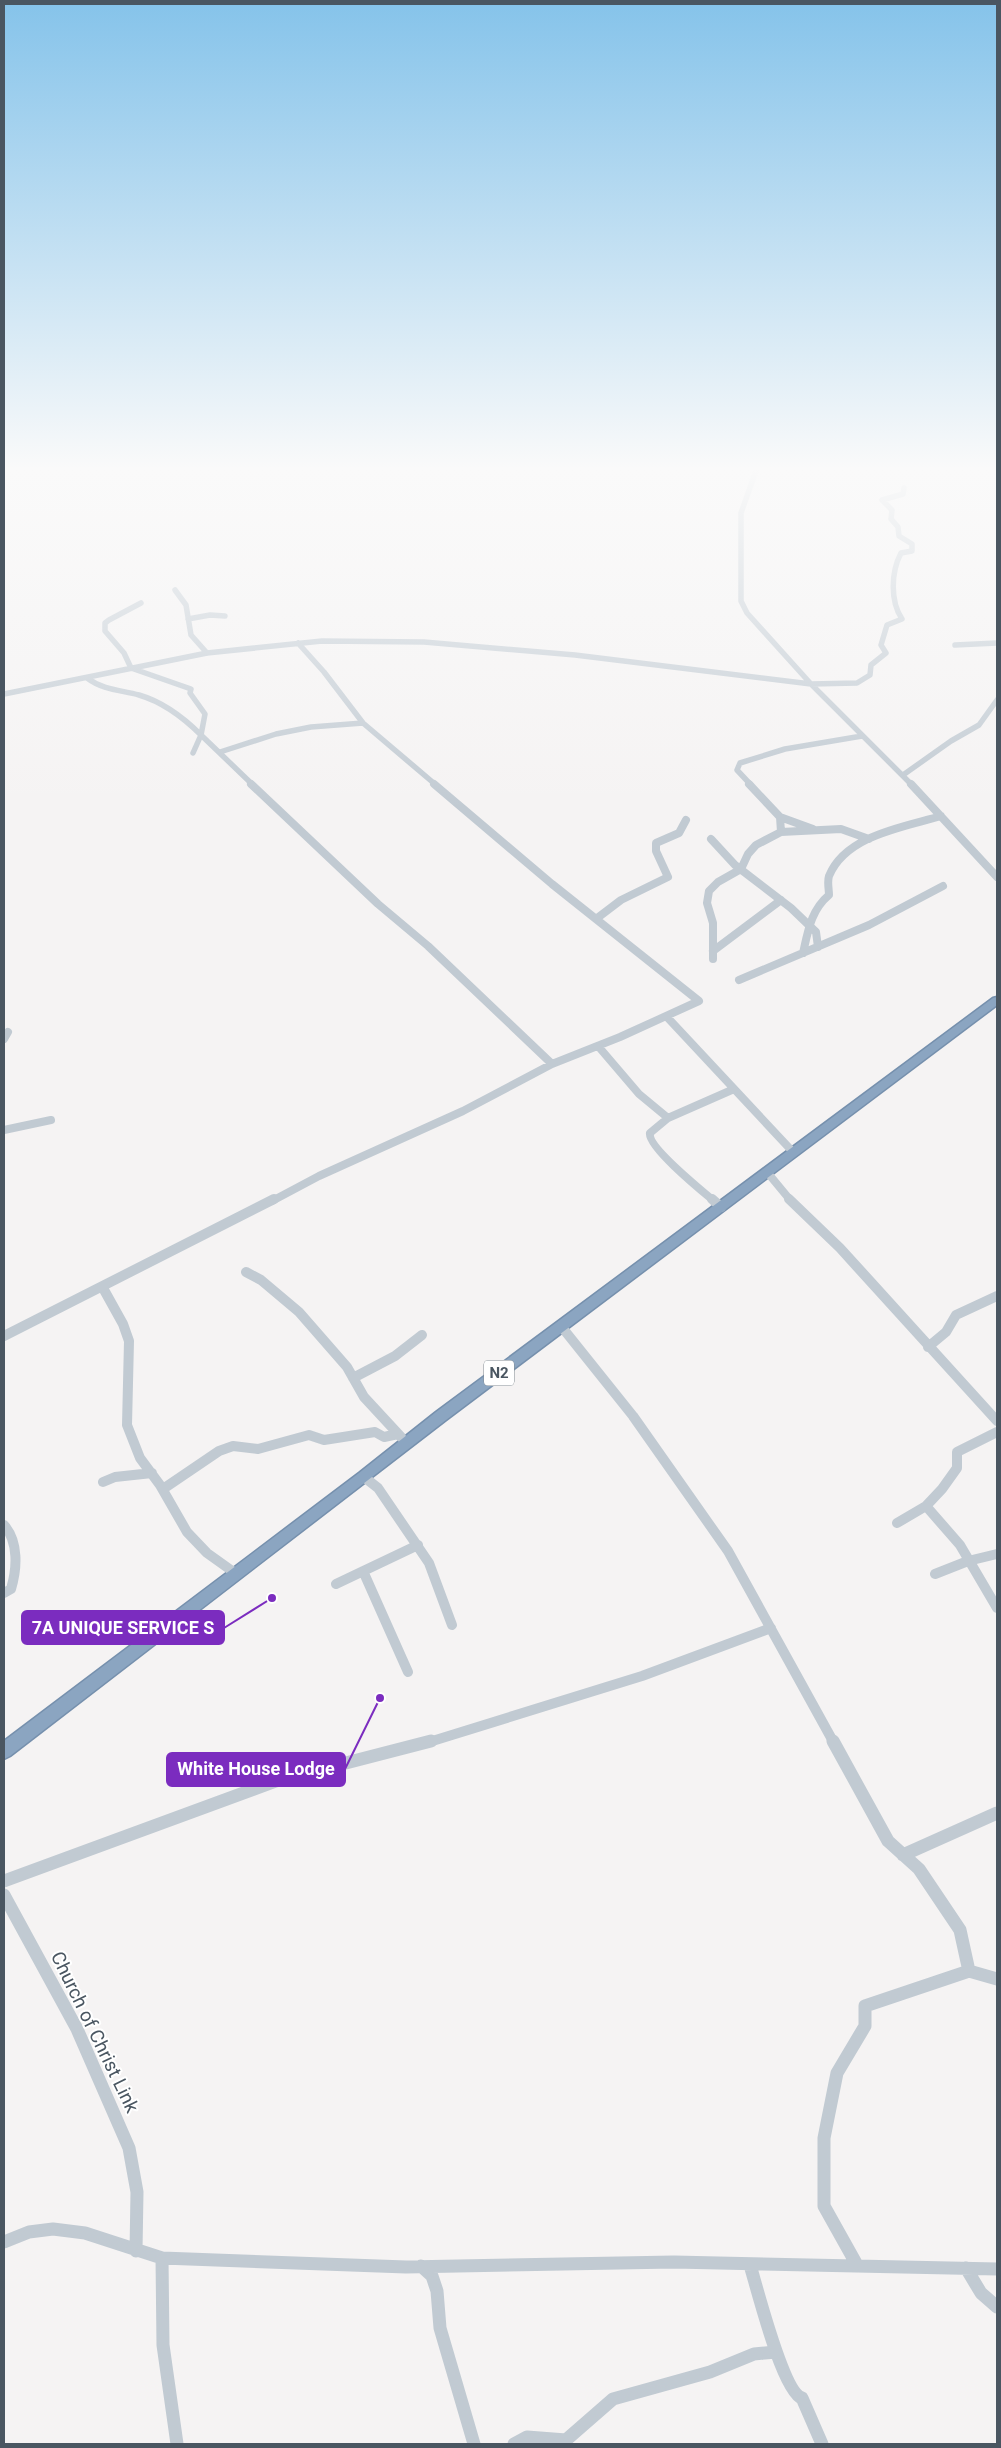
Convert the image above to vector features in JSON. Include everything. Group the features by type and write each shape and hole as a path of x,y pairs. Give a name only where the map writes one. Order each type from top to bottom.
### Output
{"highway":[{"name":"N2","path":"4,1751 235,1573 364,1477 402,1438 561,1326 997,1000"}],"street":[{"path":"741,579 741,601 756,625 811,684 903,776 997,877"},
{"path":"4,694 207,653 298,643 351,640 433,643 663,664 811,684 857,683 870,675 871,665 886,653 881,645 887,625 902,619 894,607 896,587 895,579"},
{"path":"176,590 186,605 190,635 207,653"},
{"path":"141,603 132,610 115,615 105,623 105,631 124,653 131,668 191,689 190,693 203,709 205,718 201,726 201,735 193,753"},
{"path":"188,619 210,614 224,616"},
{"path":"4,1336 103,1288 319,1176 463,1110 552,1064 667,1017 699,1001 596,919 362,723 324,672 298,643"},
{"path":"955,645 997,643"},
{"path":"87,678 98,687 137,694 166,704 186,719 290,821 428,946 494,1011 552,1064"},
{"path":"903,776 951,741 979,725 997,700"},
{"path":"220,752 276,734 311,727 362,723"},
{"path":"813,828 780,817 737,770 740,763 795,745 862,736"},
{"path":"803,953 809,925 818,903 829,895 829,877 850,849 869,839 941,816"},
{"path":"780,817 781,832"},
{"path":"596,919 606,909 668,877 656,851 656,843 679,833 686,820"},
{"path":"781,900 756,917 744,930 712,955 713,923 707,903 710,891 718,882 741,869 746,855 759,841 781,832 813,828 842,829 869,839"},
{"path":"711,839 741,869 781,900 816,932 818,947"},
{"path":"739,980 910,906 943,886"},
{"path":"667,1017 793,1152"},
{"path":"598,1046 641,1097 668,1118"},
{"path":"721,1207 680,1172 651,1142 649,1137 650,1133 668,1118 734,1090"},
{"path":"4,1130 51,1120"},
{"path":"767,1172 789,1199 840,1248 896,1308 928,1347 956,1374 997,1421"},
{"path":"246,1272 261,1280 299,1312 347,1367 364,1397 402,1438"},
{"path":"103,1288 123,1324 129,1342 127,1425 140,1458 162,1489 186,1532 208,1553 235,1573"},
{"path":"928,1347 946,1332 956,1314 997,1296"},
{"path":"561,1326 633,1416 728,1551 888,1841 919,1869 960,1930 969,1972"},
{"path":"353,1378 395,1356 422,1335"},
{"path":"162,1489 219,1451 233,1446 258,1449 277,1443 291,1442 309,1434 324,1440 375,1432 384,1438 402,1438"},
{"path":"896,1523 926,1506 942,1489 957,1468 957,1452 997,1432"},
{"path":"103,1482 115,1477 152,1473"},
{"path":"364,1477 378,1488 429,1563 452,1625"},
{"path":"926,1506 960,1545 997,1608"},
{"path":"4,1525 11,1533 16,1564 11,1589 4,1593"},
{"path":"336,1584 418,1545"},
{"path":"935,1574 968,1560 983,1560 997,1554"},
{"path":"363,1571 408,1672"},
{"path":"4,1881 276,1781 379,1756 472,1730 642,1676 771,1628"},
{"path":"903,1855 997,1813"},
{"name":"Church of Christ Link","path":"4,1895 24,1928 99,2076 123,2134 135,2170 138,2215 136,2251"},
{"path":"857,2265 824,2206 824,2138 837,2073 866,2026 865,2006 969,1972 997,1979"},
{"path":"4,2242 37,2230 66,2230 102,2238 136,2251 162,2258 421,2266 674,2262 997,2269"},
{"path":"162,2258 163,2345 177,2444"},
{"path":"750,2265 776,2352 792,2390 796,2396 802,2398 822,2444"},
{"path":"421,2266 432,2276 437,2291 440,2328 474,2444"},
{"path":"966,2268 981,2293 997,2307"},
{"path":"514,2444 527,2437 566,2440 613,2399 710,2372 754,2354 776,2352"}],"place":[{"name":"7A UNIQUE SERVICE S","path":"272,1598"},
{"name":"White House Lodge","path":"380,1698"}]}
